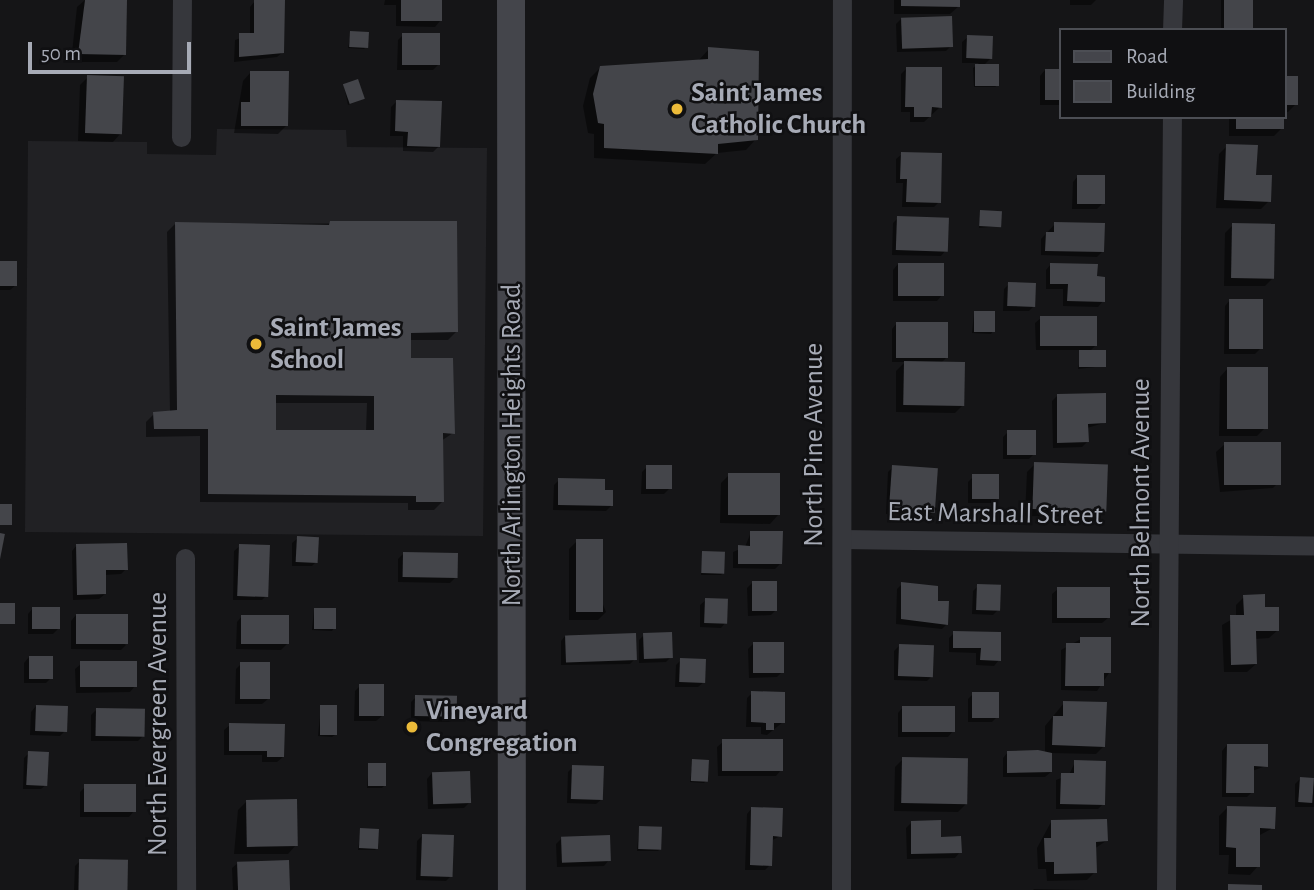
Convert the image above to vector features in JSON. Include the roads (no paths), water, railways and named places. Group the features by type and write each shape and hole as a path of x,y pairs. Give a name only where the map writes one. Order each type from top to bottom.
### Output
{"main road":[{"name":"North Arlington Heights Road","path":"511,0 512,890"}],"street":[{"path":"181,137 182,0"},
{"name":"North Pine Avenue","path":"841,890 842,0"},
{"path":"1172,28 1173,0"},
{"name":"North Belmont Avenue","path":"1166,890 1172,119"},
{"name":"East Marshall Street","path":"842,539 1168,546 1314,546"},
{"name":"North Evergreen Avenue","path":"185,558 186,890"}],"place":[{"name":"Saint James Catholic Church","path":"677,109"},
{"name":"Saint James School","path":"256,344"},
{"name":"Vineyard Congregation","path":"412,727"}]}
